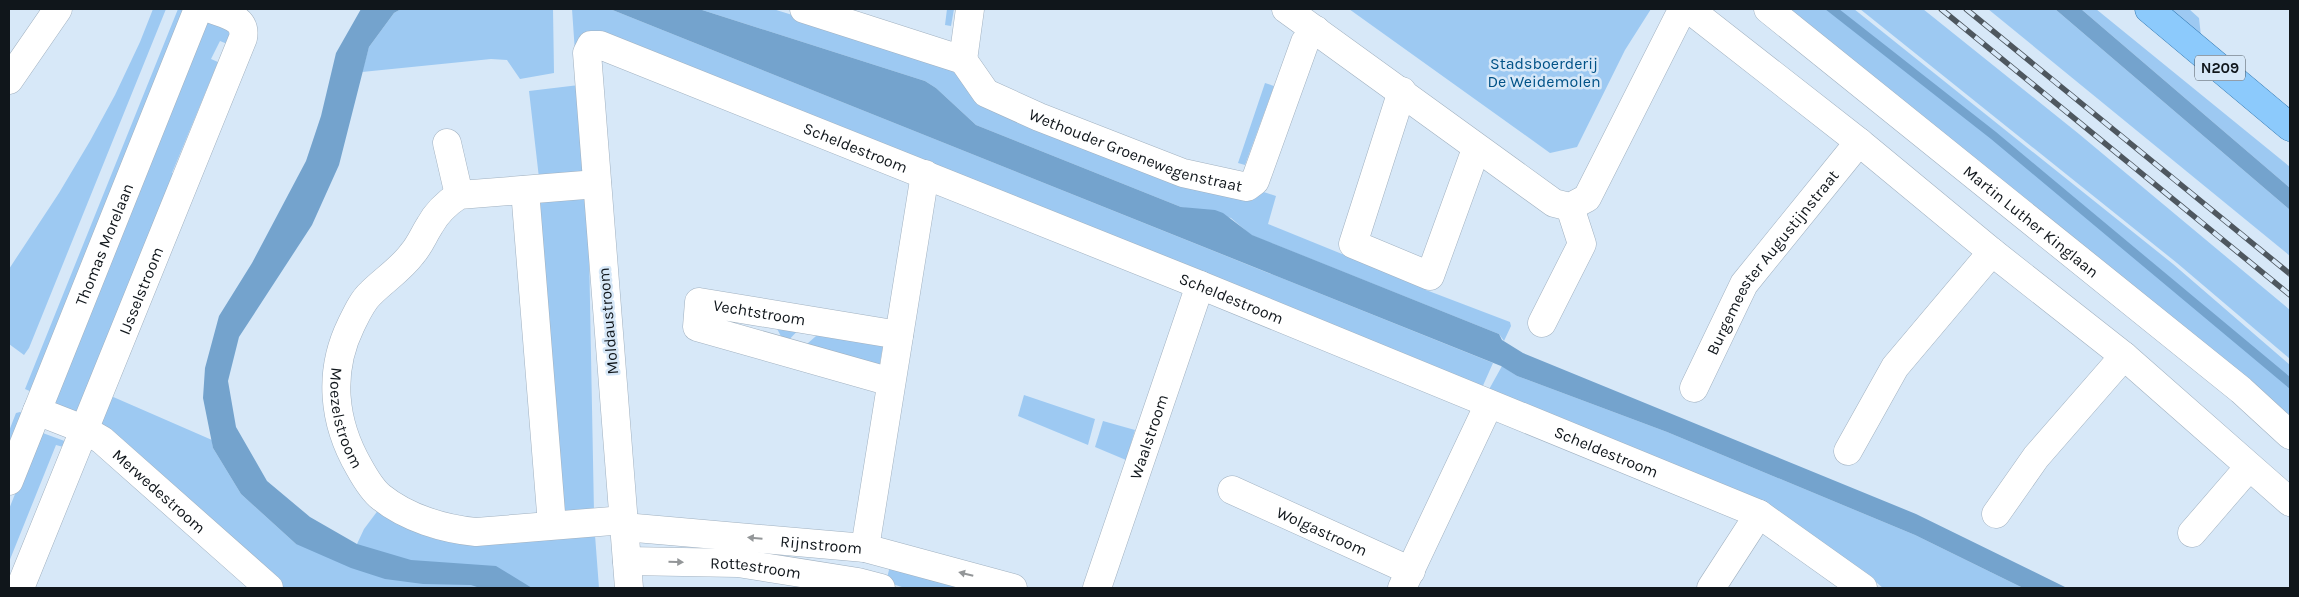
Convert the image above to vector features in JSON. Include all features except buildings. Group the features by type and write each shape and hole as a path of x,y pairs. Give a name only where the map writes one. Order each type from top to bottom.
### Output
{"main road":[{"name":"N209","path":"2149,9 2290,126"}],"street":[{"path":"9,80 58,9"},
{"name":"Thomas Morelaan","path":"9,481 198,9"},
{"name":"IJsselstroom","path":"20,588 242,38 242,26 237,19 211,9"},
{"path":"804,9 963,60 970,9"},
{"path":"1286,9 1402,91 1476,148 1554,203 1570,207 1587,198 1678,18 1685,9"},
{"path":"1689,9 1859,142 1992,252 2124,356 2290,502"},
{"name":"Martin Luther Kinglaan","path":"1768,9 2241,390 2290,435"},
{"name":"Wethouder Groenewegenstraat","path":"963,60 986,93 1182,173 1247,187 1254,181 1305,42 1316,30"},
{"name":"Scheldestroom","path":"587,53 591,45 600,45 1200,285 1759,514 1863,588"},
{"name":"Moldaustroom","path":"587,53 629,588"},
{"path":"1402,91 1352,244 1430,276 1476,148"},
{"name":"Burgemeester Augustijnstraat","path":"1694,388 1744,284 1859,142"},
{"path":"447,143 458,195 598,184"},
{"path":"865,548 925,174"},
{"path":"525,190 552,525"},
{"name":"Moezelstroom","path":"458,195 444,206 430,224 412,255 369,295 350,327 342,349 335,388 337,411 350,451 363,474 380,496 421,519 460,530 476,532 552,525 624,523"},
{"path":"1542,323 1582,244 1570,207"},
{"path":"1848,451 1895,366 1992,252"},
{"name":"Waalstroom","path":"1097,588 1200,285"},
{"name":"Vechtstroom","path":"891,382 697,327 699,302 899,335"},
{"name":"Vechtstroom","path":"787,352 817,321"},
{"path":"1996,514 2036,457 2124,356"},
{"name":"Wolgastroom","path":"1232,490 1406,580 1489,404"},
{"name":"Merwedestroom","path":"37,411 84,429 102,440 269,588"},
{"path":"2192,533 2249,467"},
{"path":"1711,588 1759,514"},
{"name":"Rijnstroom","path":"624,523 865,548 1013,588"},
{"name":"Rottestroom","path":"627,561 738,563 865,586"}],"green space":[{"path":"153,9 166,9 29,348 24,355 9,344 9,269 59,193 90,141 115,95"},
{"path":"178,9 189,9 34,393 25,389"},
{"path":"401,9 553,9 554,73 520,79 507,60 491,59 362,72 369,47 394,13"},
{"path":"572,9 610,9 1493,363 1481,390 599,34 576,67"},
{"path":"699,9 773,9 844,31 950,68 977,97 1276,196 1268,224 1342,254 1351,250 1427,283 1426,290 1510,322 1511,326 1504,341 1499,334 1251,235 1231,218 1181,207 976,125 936,88 925,81"},
{"path":"947,9 954,9 951,26 945,25"},
{"name":"Stadsboerderij De Weidemolen","path":"1349,9 1651,9 1625,50 1577,147 1550,153"},
{"path":"1783,9 1854,9 2173,264 2290,365 2290,423"},
{"path":"1860,9 1923,9 2079,134 2290,310 2290,359 2177,263"},
{"path":"1988,9 2055,9 2290,210 2290,256"},
{"path":"2081,9 2096,9 2290,167 2290,188"},
{"path":"2168,9 2189,9 2199,18 2201,36"},
{"path":"208,15 232,30 230,45 220,41 211,59 218,62 172,173 177,175 81,417 50,405"},
{"path":"1265,83 1274,86 1245,165 1238,163"},
{"path":"579,85 590,172 539,178 529,91"},
{"path":"588,197 594,513 565,515 535,201"},
{"path":"772,319 803,325 785,344"},
{"path":"824,329 884,340 878,374 799,351"},
{"path":"1502,366 1517,376 1667,432 1915,535 2023,588 1883,588 1858,567 1487,393"},
{"path":"1024,395 1095,419 1088,445 1018,416"},
{"path":"111,396 212,440 213,448 241,494 296,544 357,544 364,529 379,509 431,538 467,542 595,535 599,588 280,588 98,423"},
{"path":"16,413 25,414 9,454 9,431"},
{"path":"1103,421 1135,430 1126,460 1095,447"},
{"path":"40,432 70,443 67,448 56,445 9,562 9,509"},
{"path":"891,562 982,588 905,588 886,582"}],"shaded area":[{"path":"361,9 401,9 394,13 369,47 339,165 312,225 239,337 228,381 236,427 267,481 310,517 357,544 411,560 496,566 532,588 480,588 471,585 423,584 385,579 351,568 296,544 241,494 213,448 203,398 205,368 219,316 252,263 306,161 321,116 336,53"},
{"path":"610,9 699,9 925,81 936,88 976,125 1181,207 1215,210 1223,213 1252,235 1499,334 1502,340 1523,353 1916,514 2067,588 2023,588 1915,535 1667,432 1517,376 1501,366"},
{"path":"1825,9 1839,9 1996,132 2290,377 2290,389 1991,139"},
{"path":"2055,9 2081,9 2290,188 2290,210"}],"railway":[{"path":"1941,9 2290,295"},
{"path":"1966,9 2290,274"}]}
